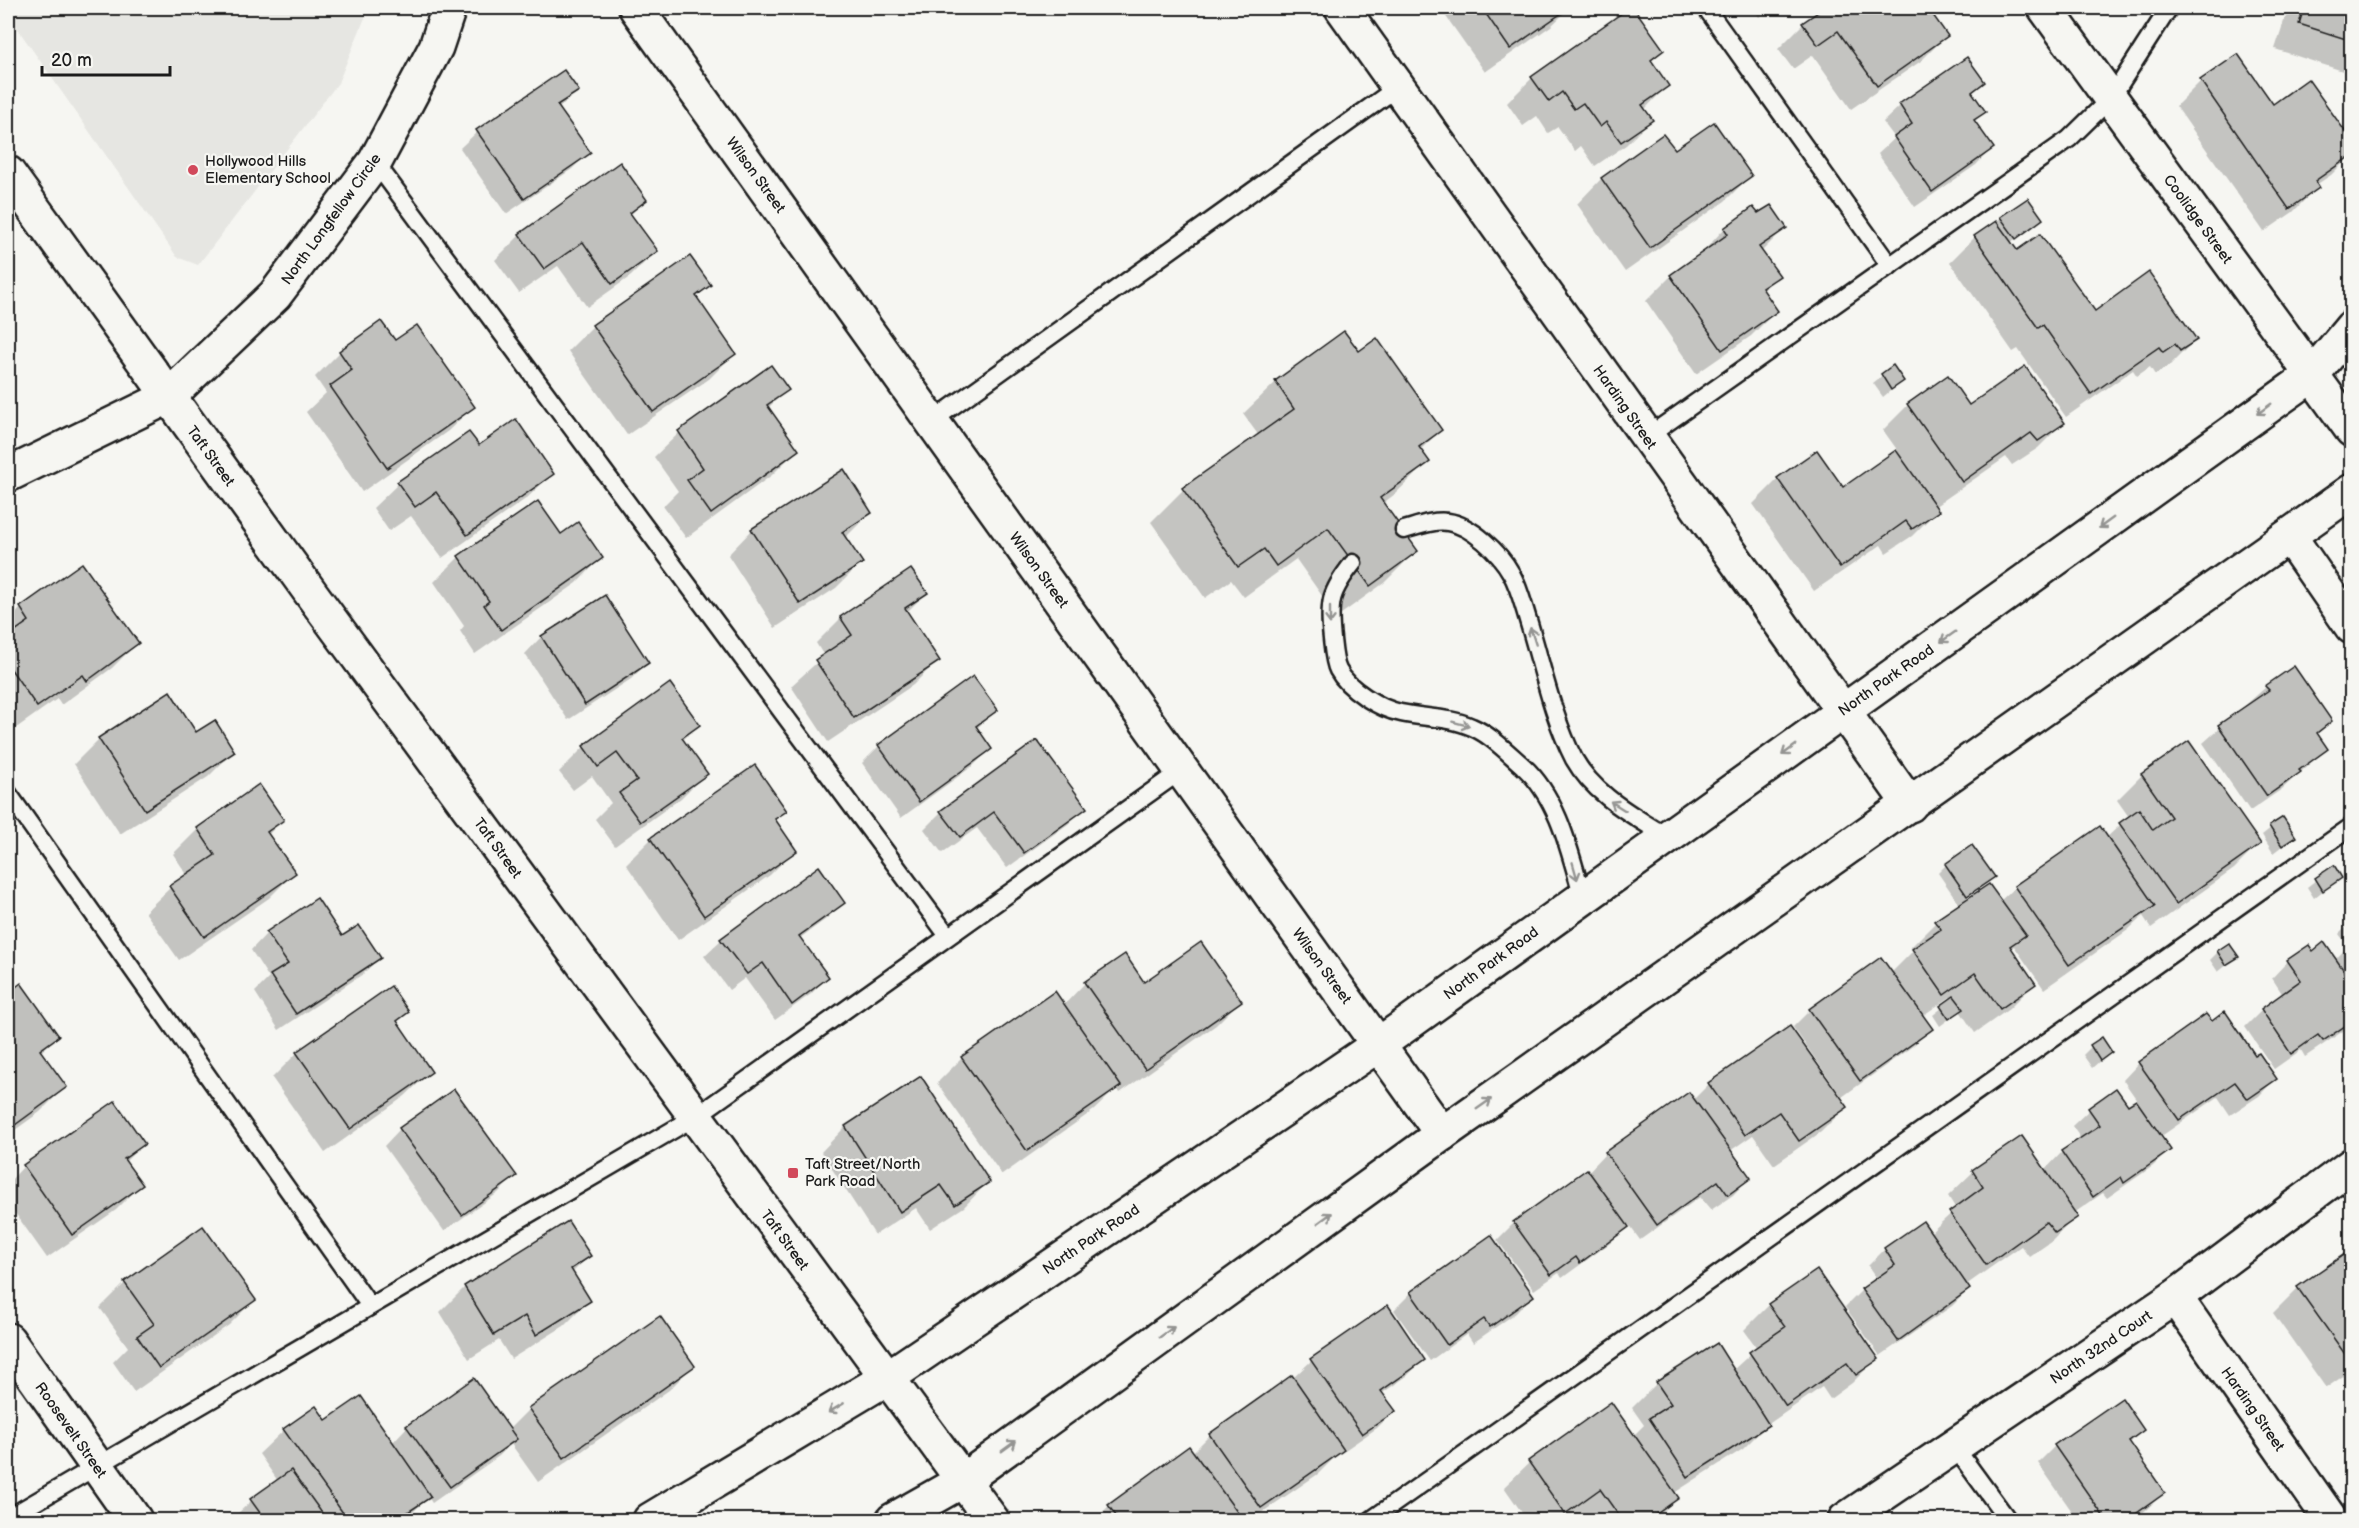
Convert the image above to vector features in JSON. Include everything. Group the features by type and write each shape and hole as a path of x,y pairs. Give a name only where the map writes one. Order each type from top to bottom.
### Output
{"street":[{"name":"North Longfellow Circle","path":"8,476 168,397 275,295 375,162 436,47 449,8"},
{"name":"Wilson Street","path":"636,8 1442,1134"},
{"name":"Harding Street","path":"1342,8 1910,805"},
{"name":"Coolidge Street","path":"2045,8 2352,430"},
{"name":"Taft Street","path":"8,173 168,397 992,1521"},
{"name":"North Park Road","path":"650,1521 886,1378 1378,1045 2312,375 2352,327"},
{"path":"893,1521 962,1481 1442,1134 2352,491"},
{"path":"2289,536 2352,627"},
{"name":"North 32nd Court","path":"1845,1521 2175,1298 2352,1165"},
{"name":"Harding Street","path":"2175,1298 2331,1521"},
{"name":"Roosevelt Street","path":"8,1340 135,1521"}],"lane":[{"path":"1706,8 1890,266"},
{"path":"1647,437 2069,139 2110,98 2169,8"},
{"path":"932,422 1398,87"},
{"path":"375,162 948,936"},
{"path":"1404,530 1428,523 1450,522 1477,535 1494,551 1510,572 1519,592 1557,714 1575,759 1605,797 1667,837"},
{"path":"1353,563 1336,584 1329,611 1332,645 1338,670 1361,696 1398,713 1437,718 1473,727 1526,768 1549,799 1566,840 1582,898"},
{"path":"8,1518 695,1117 1182,770"},
{"path":"8,793 370,1306"},
{"path":"1371,1521 2352,825"},
{"path":"1954,1446 2008,1521"}],"shaded area":[{"name":"Hollywood Hills Elementary School","path":"8,8 369,8 338,83 198,265 177,257 8,15"}],"building":[{"path":"1482,8 1569,8 1510,49"},
{"path":"1629,8 1634,8 1664,50 1651,60 1669,86 1642,105 1653,120 1621,142 1606,122 1600,127 1583,103 1574,109 1562,92 1549,102 1531,77"},
{"path":"1824,8 1928,8 1948,36 1877,86 1838,31 1818,45 1802,23"},
{"path":"2304,8 2352,8 2352,41 2299,24"},
{"path":"2238,54 2273,104 2308,79 2352,141 2352,155 2315,181 2319,188 2289,209 2200,80"},
{"path":"1967,57 1985,82 1972,92 1986,112 1974,120 1994,148 1932,192 1894,137 1912,124 1899,104"},
{"path":"564,70 579,91 557,105 591,153 524,199 476,130"},
{"path":"1714,122 1752,176 1650,248 1601,178 1663,134 1675,149"},
{"path":"620,162 647,200 630,213 658,251 612,284 583,242 544,269 519,234"},
{"path":"2028,198 2043,219 2016,239 2000,217"},
{"path":"1771,205 1787,228 1759,247 1780,276 1762,288 1778,311 1722,350 1670,275 1728,234 1724,228 1753,207 1758,213"},
{"path":"1996,221 2017,250 2040,234 2095,311 2149,272 2197,340 2180,351 2175,344 2163,352 2159,347 2091,394 2043,325 2038,328 1974,236"},
{"path":"690,256 711,285 696,296 736,354 653,412 592,325"},
{"path":"381,321 395,340 417,325 475,407 387,468 330,386 352,370 339,351"},
{"path":"1344,331 1359,351 1377,338 1442,430 1419,447 1430,462 1380,498 1418,551 1370,586 1328,528 1276,566 1264,549 1238,567 1182,488 1294,409 1275,381"},
{"path":"771,365 789,390 767,405 799,450 711,514 687,480 703,468 678,431"},
{"path":"1893,365 1904,381 1891,390 1881,374"},
{"path":"2025,366 2065,423 2038,441 2031,433 1962,482 1907,404 1948,375 1969,405"},
{"path":"516,419 554,474 467,535 436,492 415,507 397,482 469,432 479,445"},
{"path":"1817,450 1843,487 1896,450 1939,511 1912,529 1906,521 1840,568 1777,478"},
{"path":"844,469 872,513 842,532 863,563 800,604 751,529"},
{"path":"538,501 561,534 578,522 603,558 501,630 484,605 489,601 458,556"},
{"path":"82,563 139,643 87,681 83,675 37,707 8,665 8,636 29,621 20,607"},
{"path":"911,569 928,593 905,608 940,661 854,718 815,660 852,635 840,617"},
{"path":"605,595 649,663 585,705 541,636"},
{"path":"2294,666 2332,721 2317,733 2328,749 2267,796 2218,725 2269,690 2265,686"},
{"path":"973,676 998,710 976,726 992,749 919,802 878,745"},
{"path":"670,683 700,725 682,738 708,774 640,822 619,793 637,780 617,753 598,767 583,746"},
{"path":"170,691 196,732 215,720 235,752 145,810 98,738"},
{"path":"1037,740 1087,808 1024,853 994,812 960,837 940,811"},
{"path":"2189,741 2261,844 2176,904 2119,823 2139,809 2153,830 2171,817 2141,774"},
{"path":"755,765 787,811 775,819 797,851 704,916 650,838"},
{"path":"259,784 284,820 267,832 296,873 204,937 169,886 215,855 197,828"},
{"path":"2283,817 2296,837 2282,846 2269,826"},
{"path":"2100,826 2155,906 2069,965 2014,886"},
{"path":"1972,845 1995,877 1967,896 1945,864"},
{"path":"2334,865 2342,878 2323,891 2315,878"},
{"path":"819,866 845,903 799,936 829,977 792,1005 763,963 747,974 720,939"},
{"path":"1989,884 2026,935 2010,946 2036,984 2000,1009 1975,973 1944,995 1912,949 1941,929 1934,921"},
{"path":"317,898 342,936 359,925 381,958 296,1014 270,975 288,964 266,932"},
{"path":"1201,942 1242,1001 1145,1069 1084,982 1125,954 1144,982"},
{"path":"2324,942 2352,982 2352,1021 2323,1041 2318,1035 2291,1054 2261,1009 2301,980 2287,960 2309,945 2313,951"},
{"path":"2229,943 2239,957 2226,965 2217,951"},
{"path":"1881,957 1933,1029 1860,1081 1809,1009"},
{"path":"21,983 59,1036 40,1050 67,1087 15,1125 8,1115 8,993"},
{"path":"391,986 409,1012 397,1021 432,1072 350,1129 296,1052"},
{"path":"1055,991 1121,1086 1027,1151 961,1057"},
{"path":"1954,996 1964,1009 1949,1019 1940,1006"},
{"path":"2225,1011 2255,1055 2259,1053 2277,1079 2248,1099 2235,1082 2179,1120 2138,1062 2206,1014 2212,1021"},
{"path":"1790,1026 1848,1107 1799,1141 1779,1112 1745,1135 1708,1083"},
{"path":"2102,1037 2112,1052 2100,1061 2090,1045"},
{"path":"921,1076 990,1182 955,1205 941,1185 900,1212 845,1126"},
{"path":"2116,1088 2128,1105 2136,1100 2171,1150 2124,1183 2121,1177 2093,1197 2061,1151 2100,1125 2088,1108"},
{"path":"454,1089 517,1176 462,1215 399,1128"},
{"path":"1689,1092 1751,1178 1728,1195 1718,1181 1657,1225 1605,1152"},
{"path":"115,1101 145,1144 124,1159 143,1185 72,1235 23,1165"},
{"path":"2022,1136 2078,1217 2055,1233 2046,1222 1986,1265 1949,1212 1983,1187 1972,1170"},
{"path":"1587,1169 1629,1227 1580,1263 1576,1257 1551,1275 1513,1222"},
{"path":"568,1221 591,1256 571,1269 591,1301 536,1335 525,1316 494,1335 464,1286"},
{"path":"1923,1221 1970,1289 1898,1341 1861,1289 1895,1265 1884,1248"},
{"path":"203,1226 256,1300 159,1368 137,1336 154,1324 124,1282"},
{"path":"1491,1235 1534,1296 1490,1327 1484,1319 1447,1345 1410,1292"},
{"path":"2352,1249 2352,1364 2297,1287"},
{"path":"1817,1270 1879,1359 1856,1375 1847,1363 1786,1406 1749,1352 1785,1327 1768,1304"},
{"path":"1388,1305 1425,1360 1381,1391 1396,1411 1362,1434 1310,1359"},
{"path":"660,1316 695,1366 564,1458 528,1408"},
{"path":"1717,1343 1769,1425 1688,1477 1649,1418 1671,1404 1656,1382"},
{"path":"1292,1375 1344,1450 1261,1508 1209,1434"},
{"path":"474,1378 517,1439 450,1487 406,1426"},
{"path":"361,1396 431,1497 396,1520 348,1520 283,1429 316,1406 326,1420"},
{"path":"2122,1398 2144,1430 2129,1441 2165,1493 2127,1520 2106,1520 2054,1445"},
{"path":"1611,1402 1679,1498 1648,1520 1622,1520 1600,1489 1565,1514 1528,1461"},
{"path":"1189,1446 1243,1520 1119,1520 1108,1505"},
{"path":"291,1470 327,1520 258,1520 263,1517 250,1499"}],"place":[{"name":"Hollywood Hills Elementary School","path":"193,170"},
{"name":"Taft Street/North Park Road","path":"793,1173"}]}
